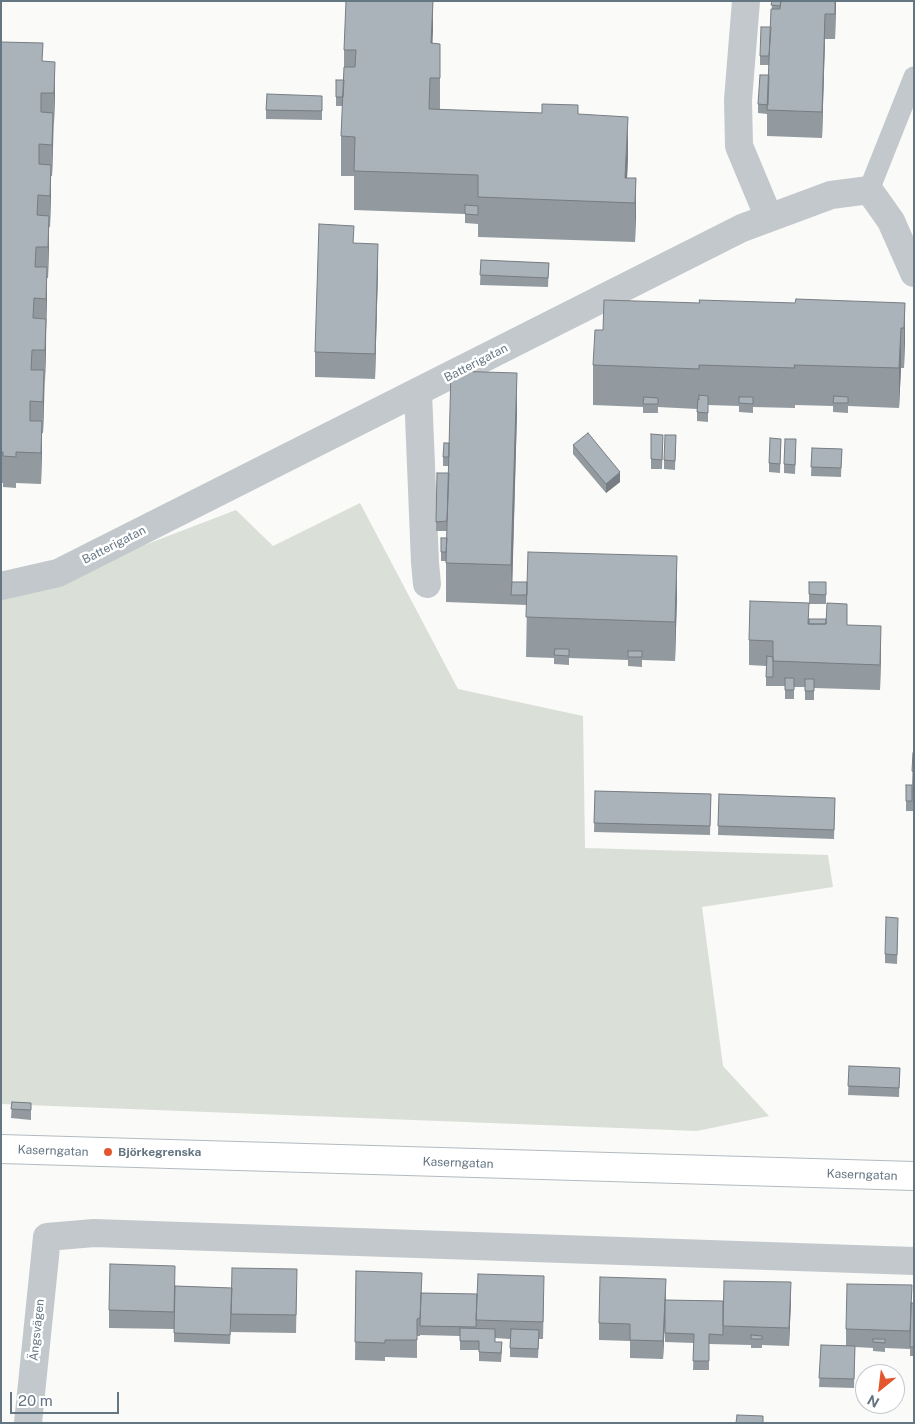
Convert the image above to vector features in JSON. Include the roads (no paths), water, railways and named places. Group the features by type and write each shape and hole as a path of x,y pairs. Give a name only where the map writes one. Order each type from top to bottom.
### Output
{"main road":[{"name":"Kaserngatan","path":"1,1149 914,1176"}],"street":[{"path":"746,1 738,100 739,146 770,218"},
{"path":"869,190 891,220 914,273"},
{"name":"Batterigatan","path":"1,586 58,573 742,228 831,195 869,190"},
{"path":"418,392 425,563 428,584"},
{"name":"Ängsvägen","path":"28,1423 47,1237 94,1233 914,1261"}],"lane":[{"path":"869,190 914,78"}],"place":[{"name":"Björkegrenska","path":"108,1152"}]}
